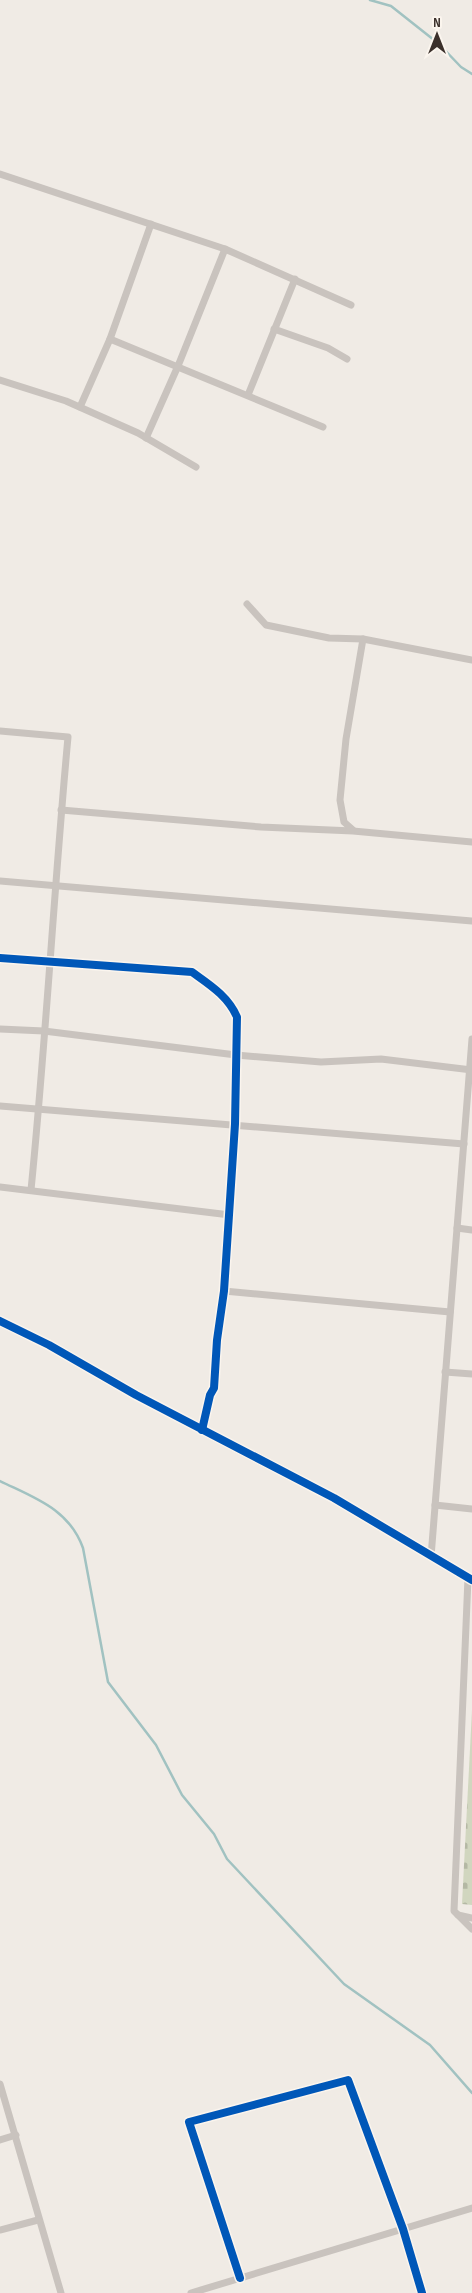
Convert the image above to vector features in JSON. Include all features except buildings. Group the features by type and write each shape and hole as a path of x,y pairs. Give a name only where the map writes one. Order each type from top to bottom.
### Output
{"street":[{"path":"0,174 226,249 352,305"},
{"path":"80,407 110,339 152,224"},
{"path":"146,438 226,249"},
{"path":"248,395 295,279"},
{"path":"274,329 328,348 347,359"},
{"path":"110,339 323,427"},
{"path":"0,380 66,400 146,438 196,467"},
{"path":"247,604 266,625 329,638 363,639 472,660"},
{"path":"354,831 344,822 340,800 346,739 363,639"},
{"path":"0,732 68,737 31,1190"},
{"path":"61,810 261,827 354,831 472,842"},
{"path":"0,881 472,920"},
{"path":"0,958 192,972 212,986 232,1004 237,1016 235,1124 230,1215 214,1388 210,1395 202,1430"},
{"path":"0,1029 44,1031 236,1055 321,1062 381,1059 471,1070"},
{"path":"431,1557 472,1039"},
{"path":"0,1106 464,1144"},
{"path":"0,1187 230,1215"},
{"path":"457,1228 472,1230"},
{"path":"224,1291 450,1312"},
{"path":"0,1322 49,1346 202,1430 334,1498 470,1579 454,1911 472,1930"},
{"path":"445,1372 472,1374"},
{"path":"435,1505 472,1509"},
{"path":"458,1915 472,1918"},
{"path":"240,2278 189,2122 348,2080 403,2229 422,2293"},
{"path":"0,2084 16,2135 38,2220 61,2293"},
{"path":"0,2140 16,2135"},
{"path":"191,2293 472,2208"},
{"path":"0,2230 38,2220"}],"green space":[{"path":"472,1710 472,1905 462,1904"}],"waterway":[{"path":"370,0 391,6 439,44 461,67 472,74"},
{"path":"0,1481 49,1506 69,1523 77,1535 83,1548 108,1682 156,1745 182,1795 214,1834 227,1859 344,1984 430,2045 472,2093"}],"cycle path":[{"path":"0,958 192,972 224,997 237,1017 235,1124 224,1291 217,1340 214,1388 210,1395 202,1430"},
{"path":"0,1321 49,1345 136,1395 334,1498 472,1580"},
{"path":"240,2278 189,2122 348,2080 403,2229 422,2293"}]}
